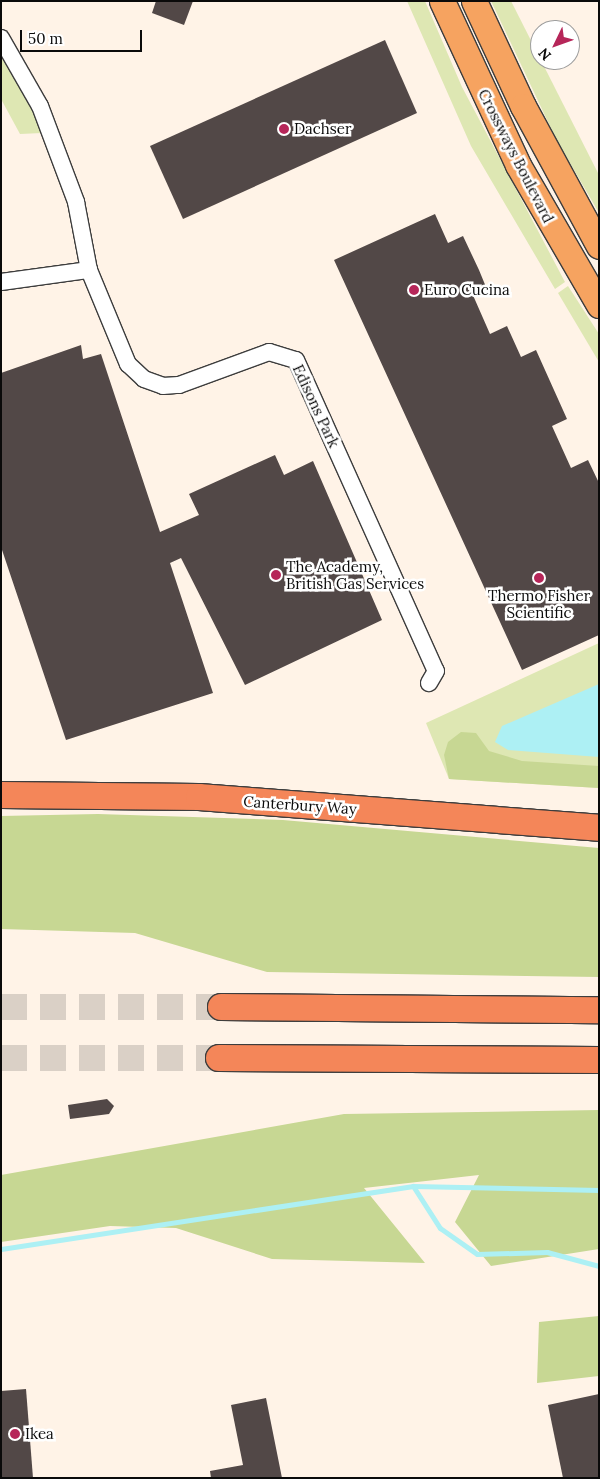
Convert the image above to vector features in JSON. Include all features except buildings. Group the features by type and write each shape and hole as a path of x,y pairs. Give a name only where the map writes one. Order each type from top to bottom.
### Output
{"highway":[{"name":"Canterbury Way","path":"1,795 199,797 599,828"},
{"path":"221,1007 599,1010"},
{"path":"219,1058 599,1060"}],"main road":[{"name":"Crossways Boulevard","path":"442,1 518,164 599,306"},
{"name":"Crossways Boulevard","path":"474,1 523,106 599,246"}],"street":[{"path":"1,38 40,106 76,202 88,270 1,282"},
{"name":"Edisons Park","path":"88,270 128,364 144,379 162,386 179,386 269,352 296,360 436,671 429,683"}],"green space":[{"path":"407,1 425,1 462,87 565,282 555,289 471,146"},
{"path":"491,1 511,1 530,39 530,70 546,70 599,175 599,213 556,139"},
{"path":"1,57 25,95 42,133 20,134 1,99"},
{"path":"568,286 599,334 599,362 558,293"},
{"path":"599,643 599,788 449,779 426,723"},
{"path":"461,732 476,733 489,751 522,761 599,766 599,788 449,779 444,755 448,742"},
{"path":"98,814 283,820 599,848 599,977 267,972 135,933 1,929 1,816"},
{"path":"599,1110 599,1249 491,1266 455,1222 479,1175 364,1188 425,1263 272,1259 176,1228 110,1226 1,1242 1,1175 344,1114"},
{"path":"599,1316 599,1376 537,1383 539,1322"}],"water":[{"path":"599,684 599,757 508,750 495,742 502,726"}],"waterway":[{"path":"413,1186 440,1228 477,1254 547,1252 599,1266"},
{"path":"1,1249 413,1186 599,1190"}],"tunnel":[{"path":"1,1007 221,1007"},
{"path":"1,1058 219,1058"}],"place":[{"name":"Dachser","path":"284,129"},
{"name":"Euro Cucina","path":"414,290"},
{"name":"The Academy, British Gas Services","path":"276,575"},
{"name":"Thermo Fisher Scientific","path":"539,578"},
{"name":"Ikea","path":"15,1434"}]}
